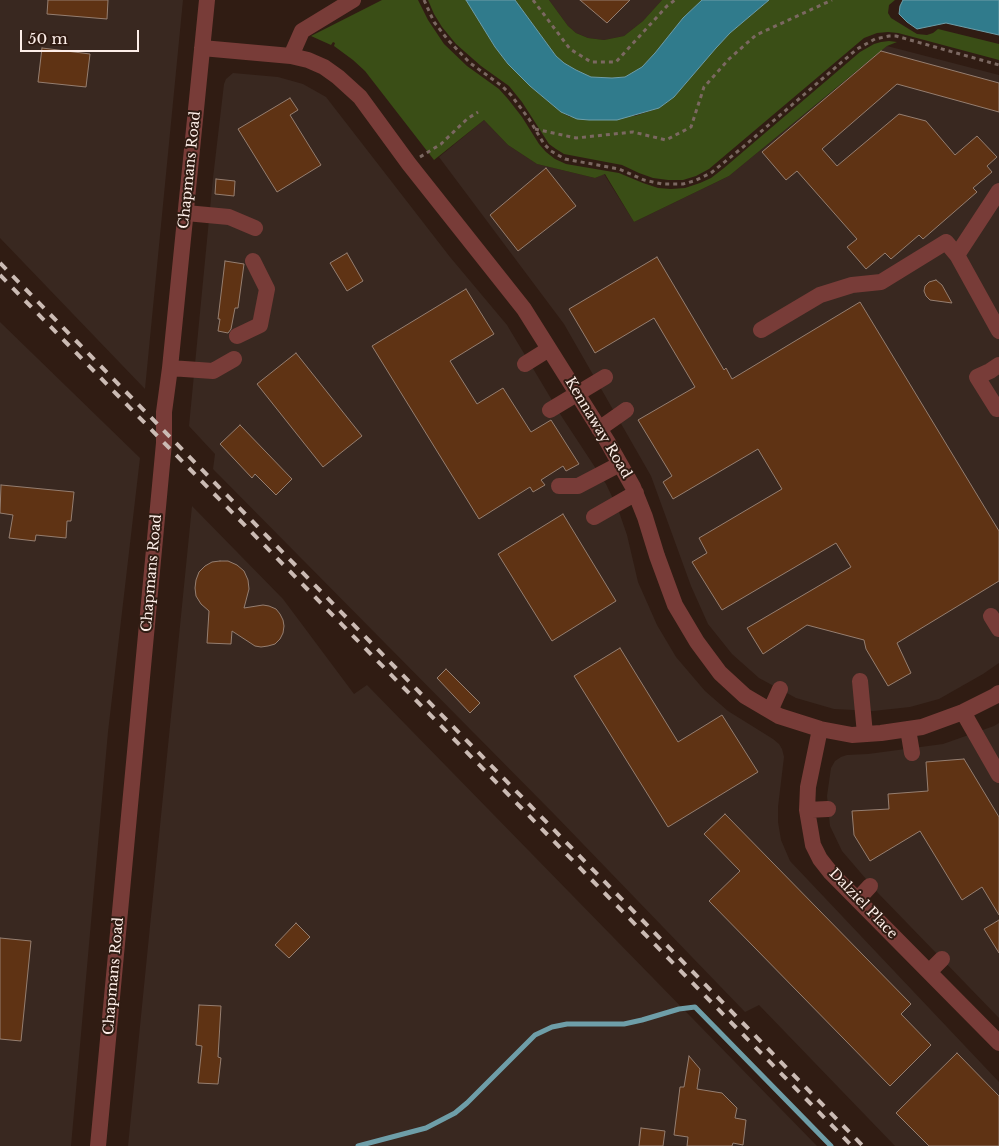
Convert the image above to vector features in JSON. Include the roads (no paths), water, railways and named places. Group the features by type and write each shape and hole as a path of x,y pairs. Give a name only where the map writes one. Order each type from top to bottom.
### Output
{"street":[{"name":"Chapmans Road","path":"98,1146 163,453 164,412 208,0"},
{"path":"291,56 302,31 353,0"},
{"name":"Kennaway Road","path":"202,48 291,56 308,60 324,67 360,97 409,164 524,309 550,349 636,493 675,604 697,642 720,673 745,696 779,716 820,729 865,734 922,727 962,712 995,696 999,692"},
{"path":"957,255 999,191"},
{"path":"186,213 229,217 255,228"},
{"path":"761,330 820,295 852,285 881,282 946,242 957,255 997,322"},
{"path":"237,336 260,325 267,289 253,261"},
{"path":"525,364 550,349"},
{"path":"170,368 213,371 234,359"},
{"path":"997,409 977,377 999,365"},
{"path":"550,410 605,378"},
{"path":"599,429 626,410"},
{"path":"560,486 578,486 620,464"},
{"path":"594,517 636,493"},
{"path":"860,681 865,734"},
{"path":"770,711 780,689"},
{"path":"962,712 999,775"},
{"name":"Dalziel Place","path":"820,729 808,787 807,810 813,845 820,859 831,873 999,1043"},
{"path":"908,729 912,753"},
{"path":"807,810 828,809"},
{"path":"858,900 870,886"},
{"path":"929,972 942,959"}],"water":[{"path":"466,0 515,0 556,56 564,63 591,77 612,78 625,77 642,67 683,18 702,0 769,0 730,33 674,97 659,108 617,120 589,120 577,119 561,112 530,86 508,64 495,47"},
{"path":"903,0 999,0 999,35 946,23 917,29 899,14"}],"waterway":[{"path":"358,1146 426,1128 455,1113 535,1035 552,1027 567,1024 624,1024 679,1009 695,1007 831,1146"}],"railway":[{"path":"0,263 863,1146"},
{"path":"0,275 852,1146"}]}
